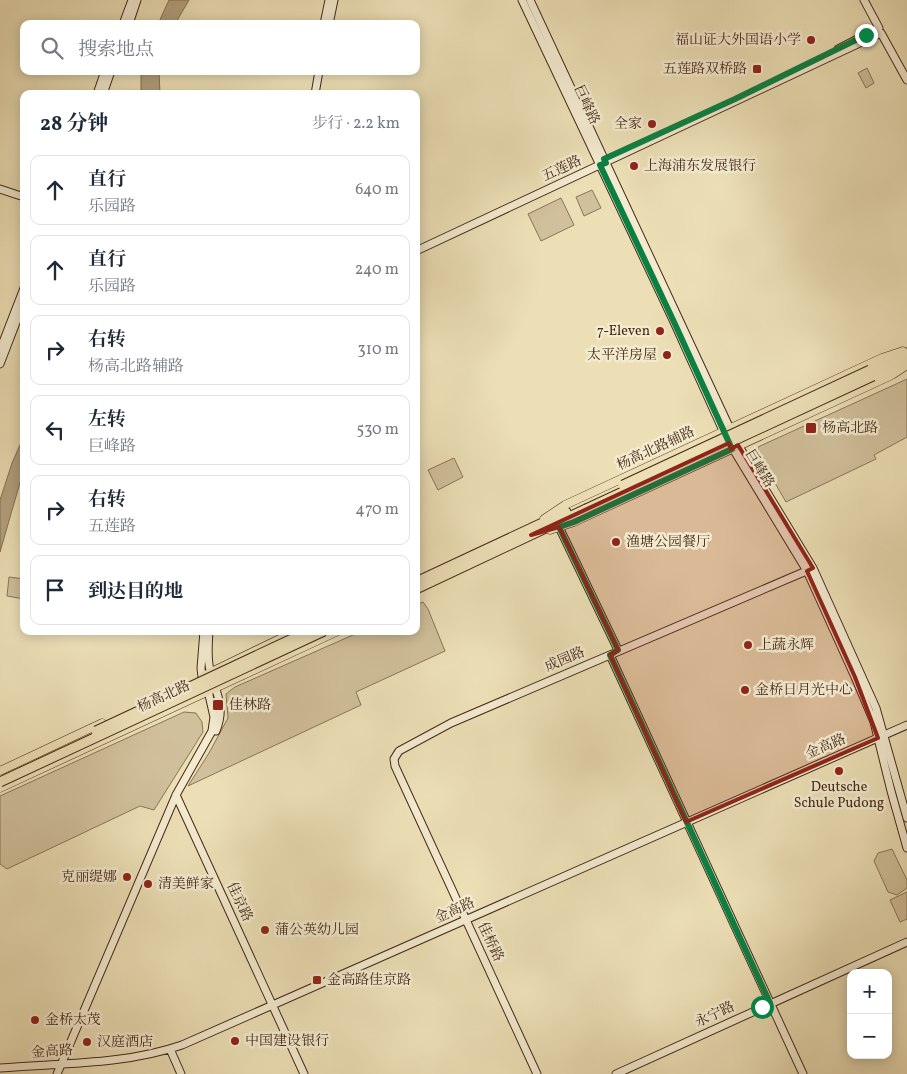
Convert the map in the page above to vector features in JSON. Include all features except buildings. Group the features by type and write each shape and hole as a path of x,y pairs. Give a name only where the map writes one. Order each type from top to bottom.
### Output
{"highway":[{"path":"420,580 530,532 871,373 907,352"},
{"path":"871,373 907,361"},
{"path":"420,587 530,532"},
{"name":"杨高北路","path":"0,776 300,635"},
{"name":"杨高北路","path":"0,782 315,635"}],"main road":[{"name":"杨高北路辅路","path":"530,532 565,505 882,358 907,352"},
{"path":"530,532 559,527 574,522 892,374 907,365"},
{"name":"杨高北路","path":"0,771 288,635"},
{"name":"杨高北路","path":"0,788 329,635"}],"street":[{"path":"124,20 132,0"},
{"path":"130,20 137,0"},
{"path":"325,20 329,0"},
{"path":"330,20 334,0"},
{"name":"巨峰路","path":"522,0 602,162"},
{"name":"巨峰路","path":"530,0 602,162 735,447 810,570 870,693 907,848"},
{"path":"864,0 907,80"},
{"name":"五莲路","path":"420,249 880,31"},
{"path":"98,90 104,75"},
{"path":"104,90 110,75"},
{"path":"311,90 314,75"},
{"path":"316,90 318,75"},
{"name":"五莲路","path":"420,244 602,162"},
{"path":"0,189 20,196"},
{"path":"0,350 20,298"},
{"path":"0,364 20,312"},
{"path":"559,527 618,650"},
{"name":"成园路","path":"395,766 394,759 398,751 451,723 618,650 810,570"},
{"path":"57,1074 175,797 209,738 214,724 208,692 202,677 201,659 204,635"},
{"path":"209,635 209,664 221,704 217,730 209,738"},
{"path":"610,655 803,1074"},
{"name":"金高路","path":"0,1068 103,1062 170,1049 272,1006 907,725"},
{"name":"巨峰路","path":"881,737 907,818"},
{"name":"佳桥路","path":"395,766 537,1074"},
{"name":"佳京路","path":"175,797 304,1074"},
{"name":"永宁路","path":"616,1074 907,942"},
{"path":"170,1049 182,1074"}],"highlighted area":[{"path":"729,443 731,449 738,445 813,568 807,571 855,677 878,738 686,822 610,655 618,650 559,527 531,535"}],"shaded area":[{"path":"169,0 189,0 177,20 160,20"},
{"path":"867,68 874,83 866,88 858,73"},
{"path":"141,75 159,75 160,90 141,90"},
{"path":"592,190 601,208 584,216 576,197"},
{"path":"561,198 574,225 541,241 528,214"},
{"path":"907,379 907,437 874,455 876,459 786,502 758,454 758,447"},
{"path":"20,445 20,483 0,552 0,500"},
{"path":"454,458 463,477 438,490 428,470"},
{"path":"9,577 20,578 20,598 7,596"},
{"path":"423,602 428,609 445,651 356,692 361,705 188,786 228,718 226,694 235,687 353,635 420,635 420,603"},
{"path":"184,712 196,713 202,722 203,732 154,810 140,806 7,869 0,864 0,796"},
{"path":"892,849 907,880 907,888 897,895 888,892 874,861 878,853"},
{"path":"907,892 907,919 900,922 890,900"}],"place":[{"name":"福山证大外国语小学","path":"811,40"},
{"name":"五莲路双桥路","path":"757,69"},
{"name":"全家","path":"652,124"},
{"name":"上海浦东发展银行","path":"634,166"},
{"name":"7-Eleven","path":"660,331"},
{"name":"太平洋房屋","path":"667,355"},
{"name":"杨高北路","path":"811,428"},
{"name":"渔塘公园餐厅","path":"616,542"},
{"name":"上蔬永辉","path":"748,645"},
{"name":"金桥日月光中心","path":"745,690"},
{"name":"佳林路","path":"218,705"},
{"name":"Deutsche Schule Pudong","path":"839,771"},
{"name":"克丽缇娜","path":"127,877"},
{"name":"清美鲜家","path":"148,884"},
{"name":"蒲公英幼儿园","path":"265,930"},
{"name":"金高路佳京路","path":"317,980"},
{"name":"金桥太茂","path":"35,1020"},
{"name":"中国建设银行","path":"235,1041"},
{"name":"汉庭酒店","path":"87,1042"}],"route":[{"path":"762,1007 770,1003 610,655 618,650 559,527 574,522 732,449 600,165 606,163 604,159 735,99 866,35"}]}
